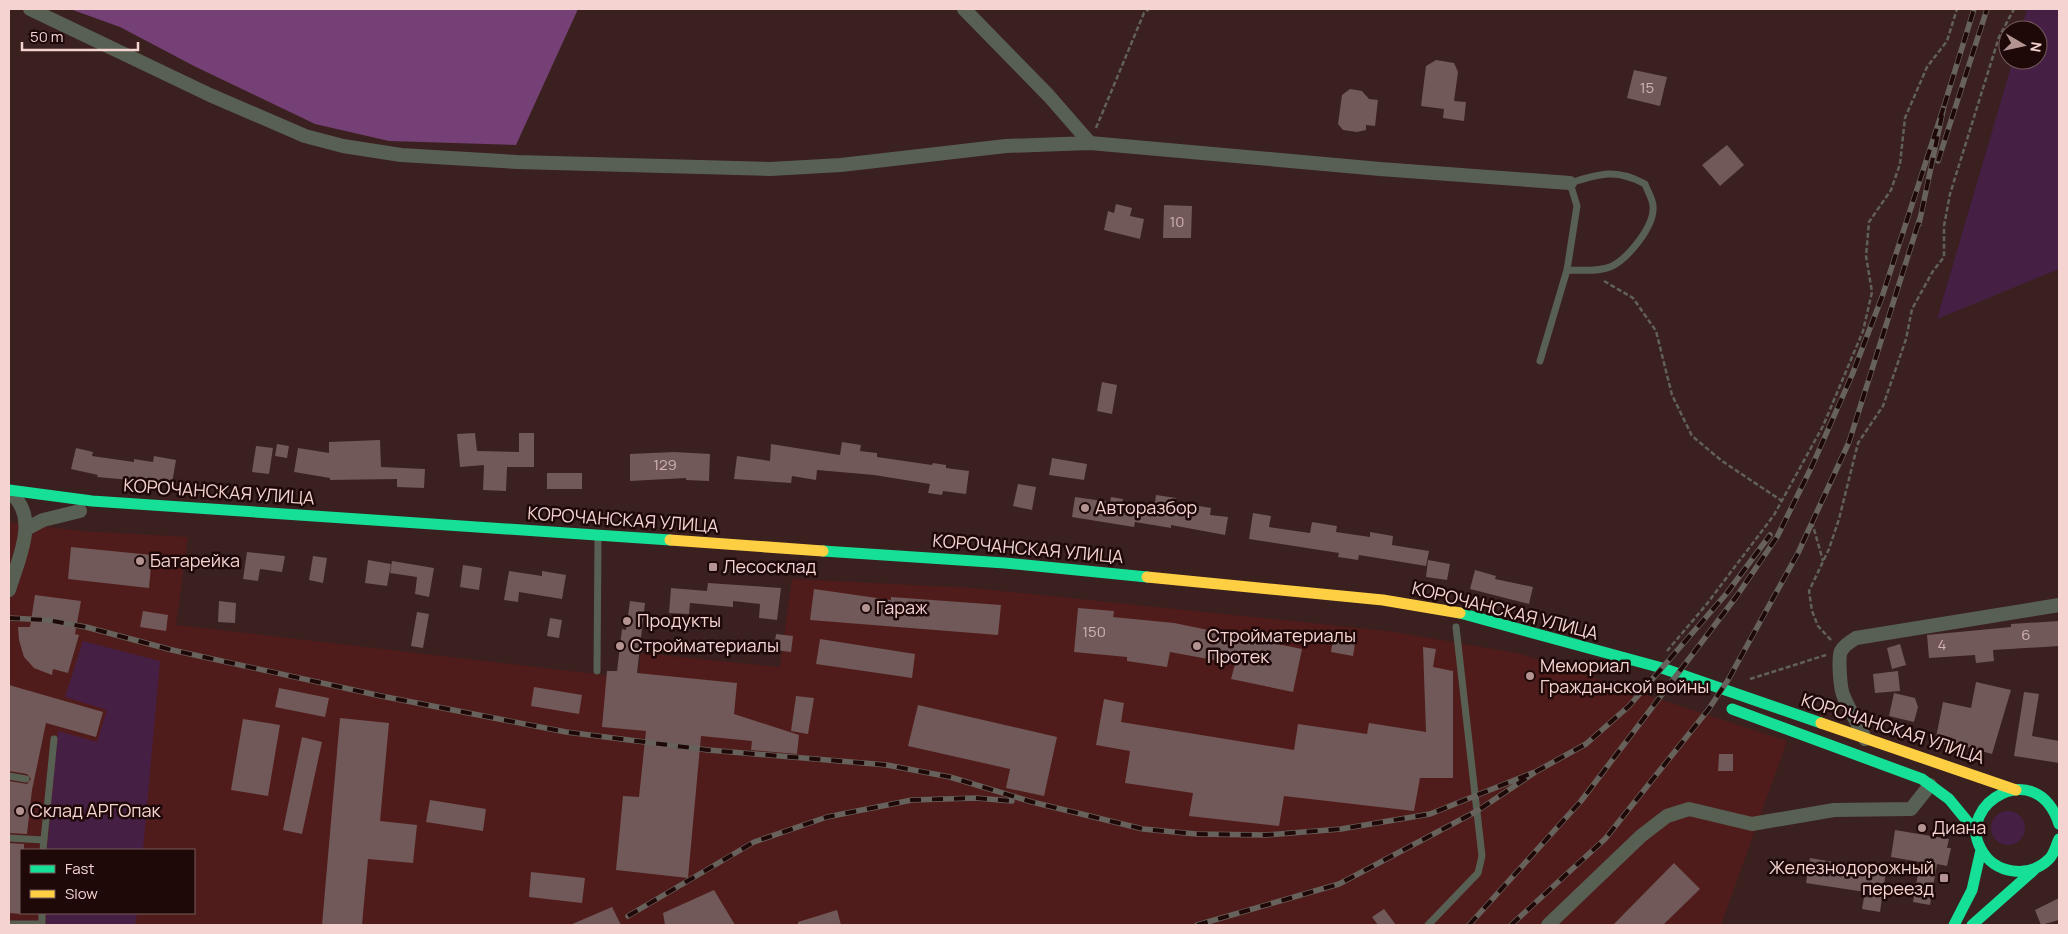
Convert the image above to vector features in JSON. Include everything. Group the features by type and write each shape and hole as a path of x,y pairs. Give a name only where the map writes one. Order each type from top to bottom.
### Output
{"main road":[{"name":"КОРОЧАНСКАЯ УЛИЦА","path":"9,491 92,501 1005,563 1383,600 1458,613 1662,668 1864,739 2016,790 2037,794"},
{"name":"КОРОЧАНСКАЯ УЛИЦА","path":"26,506 348,530"},
{"name":"КОРОЧАНСКАЯ УЛИЦА","path":"583,547 602,548"},
{"name":"КОРОЧАНСКАЯ УЛИЦА","path":"1722,706 1907,773 1930,785 1949,799 1977,833"},
{"path":"1954,925 1972,890 1981,850 1977,833 1981,814 1988,803 1998,795 2016,790"},
{"path":"2037,794 2053,794"},
{"path":"2037,794 2053,808 2059,824"},
{"path":"1972,925 2056,853 2059,839"},
{"path":"1981,850 1993,864 2004,870 2022,873 2034,870"}],"street":[{"path":"30,9 210,94 305,136 343,146 401,155 517,162 770,169 915,158 1006,146 1090,143 1371,168 1570,183"},
{"path":"964,9 1049,96 1090,143"},
{"path":"9,491 26,506 25,533 9,590"},
{"path":"9,553 25,533 43,520 80,511"},
{"path":"1864,739 1860,726 1842,695 1841,651 1848,642 1856,638 2059,605"},
{"path":"1548,925 1641,836 1667,816 1689,809 1752,824 1834,810 1911,809 1930,785"}],"lane":[{"path":"1540,361 1567,270 1577,206 1570,183 1601,173 1628,175 1645,184 1654,206 1648,227 1631,252 1610,267 1588,271 1567,270"},
{"path":"597,671 602,548 598,536"},
{"path":"1428,925 1473,880 1478,873 1482,856 1456,627"},
{"path":"43,849 54,739"},
{"path":"9,776 26,779"},
{"path":"9,838 43,840"},
{"path":"9,924 42,925"}],"path":[{"path":"1090,143 1144,13 1149,9"},
{"path":"1661,658 1718,590 1774,516 1823,426 1863,330 1872,292 1866,256 1869,222 1891,190 1900,164 1905,118 1927,67 1947,42 1957,9"},
{"path":"1747,680 1841,651 1818,626 1812,610 1809,591 1823,562 1839,519 1858,443 1883,406 1906,339 1912,309 1933,271 1944,258 1944,226 1950,194 1999,37 2014,9"},
{"path":"1588,271 1633,298 1656,331 1672,395 1692,436 1722,461 1782,501"},
{"path":"1812,522 1823,562"}],"shaded area":[{"path":"70,9 578,9 516,145 389,141 315,124 194,66 120,27"},
{"path":"2027,9 2059,9 2059,269 1937,319 2010,70 2048,70 2048,20 2024,20"},
{"path":"9,522 80,531 188,537 176,625 638,679 641,653 780,667 792,579 973,588 1388,631 1522,654 1787,741 1721,925 9,925"},
{"path":"83,641 160,661 143,849 47,849 58,731 97,742 107,710 65,697"},
{"path":"2008,811 2020,816 2025,828 2020,840 2008,845 1996,840 1991,828 1996,816"},
{"path":"46,914 137,914 135,925 46,925"}],"building":[{"path":"1436,60 1454,63 1458,72 1454,101 1466,102 1464,121 1443,118 1444,109 1421,106 1426,66"},
{"path":"1634,70 1667,77 1660,106 1627,98"},
{"path":"1350,89 1362,91 1369,99 1378,100 1375,126 1366,125 1366,130 1357,132 1343,130 1338,124 1342,95"},
{"path":"1727,145 1744,165 1720,186 1702,165"},
{"path":"1116,204 1132,208 1130,216 1144,219 1140,239 1104,230 1108,211 1114,213"},
{"path":"1164,205 1192,206 1191,238 1163,238"},
{"path":"1102,382 1117,385 1112,414 1097,411"},
{"path":"475,433 477,451 519,452 519,433 534,433 534,467 507,467 506,491 483,490 484,465 460,467 457,434"},
{"path":"380,440 381,467 425,469 424,488 397,487 397,479 330,480 330,478 294,472 298,448 329,453 329,442"},
{"path":"842,442 861,445 860,451 877,453 877,457 932,465 933,463 946,465 946,468 969,471 966,494 943,491 942,495 928,493 930,484 874,475 817,470 816,480 792,476 791,483 734,479 737,456 770,461 771,444 840,455"},
{"path":"277,444 289,446 287,458 275,456"},
{"path":"256,446 273,448 269,474 252,472"},
{"path":"76,448 93,452 92,456 134,462 134,459 153,462 154,456 176,460 172,483 142,478 142,481 97,477 98,475 71,469"},
{"path":"674,452 710,454 709,481 686,480 686,478 630,481 630,454"},
{"path":"1052,458 1087,464 1084,480 1049,475"},
{"path":"547,473 582,473 582,489 547,489"},
{"path":"1018,484 1036,487 1032,510 1013,506"},
{"path":"1156,495 1176,498 1175,506 1199,510 1199,506 1211,508 1210,515 1228,517 1225,535 1171,525 1171,528 1135,522 1134,527 1072,517 1075,497 1110,502 1111,497 1123,499 1122,505 1154,510"},
{"path":"1253,513 1271,516 1269,527 1310,533 1312,522 1337,526 1336,532 1370,537 1370,532 1393,536 1392,545 1429,551 1426,566 1359,555 1358,560 1338,557 1339,553 1249,539"},
{"path":"71,547 152,555 149,588 68,579"},
{"path":"247,552 285,556 282,572 260,569 258,581 243,579"},
{"path":"313,556 327,558 323,583 309,580"},
{"path":"368,560 391,564 387,586 365,583"},
{"path":"1428,560 1450,564 1447,580 1426,577"},
{"path":"392,561 434,568 429,597 415,594 417,577 390,573"},
{"path":"463,565 482,568 479,590 460,587"},
{"path":"1475,570 1496,576 1495,579 1533,587 1529,604 1470,589"},
{"path":"509,571 542,576 542,571 566,575 562,599 519,592 518,602 504,600"},
{"path":"708,583 781,588 777,620 759,618 760,604 733,601 733,607 690,603 689,614 669,613 671,588 707,591"},
{"path":"814,589 891,600 891,597 1001,605 998,635 810,620"},
{"path":"35,595 81,601 75,634 79,635 68,673 53,669 52,675 34,668 24,657 19,640 18,627 30,627"},
{"path":"219,601 236,603 235,623 218,622"},
{"path":"630,601 645,603 637,673 737,683 734,714 799,735 797,754 751,750 752,741 701,736 688,878 616,870 623,796 639,797 646,731 602,727 607,671 617,671 622,629 626,630"},
{"path":"1078,608 1114,611 1113,617 1174,623 1302,649 1293,692 1231,679 1235,664 1170,652 1167,667 1127,661 1127,657 1074,652"},
{"path":"143,611 168,615 166,631 140,627"},
{"path":"417,612 429,614 423,648 411,646"},
{"path":"550,618 562,620 559,638 547,636"},
{"path":"2059,621 2059,646 1993,650 1994,661 1976,663 1975,655 1929,658 1927,635 2011,627 2011,624"},
{"path":"1334,633 1356,638 1353,656 1331,652"},
{"path":"776,634 793,636 791,652 774,650"},
{"path":"820,639 915,654 912,678 816,664"},
{"path":"1900,644 1906,665 1892,669 1887,648"},
{"path":"1423,647 1436,649 1433,667 1453,671 1453,778 1420,778 1414,811 1284,796 1279,826 1189,816 1193,793 1125,783 1130,751 1096,745 1104,699 1124,703 1121,722 1294,750 1298,724 1367,734 1369,723 1426,732"},
{"path":"1898,671 1900,691 1875,693 1873,674"},
{"path":"1976,682 2011,690 1992,754 1957,744 1956,747 1935,743 1943,702 1971,708"},
{"path":"9,685 103,712 96,737 46,723 32,790 27,834 9,833 9,781 27,784 31,779 27,774 9,771"},
{"path":"534,687 582,695 579,714 531,706"},
{"path":"279,688 329,698 325,717 275,707"},
{"path":"2024,692 2039,694 2032,736 2059,741 2059,763 2014,756"},
{"path":"1894,693 1915,698 1918,707 1914,722 1889,716"},
{"path":"796,696 814,698 808,734 791,731"},
{"path":"918,705 1057,737 1044,796 1006,788 1010,769 908,746"},
{"path":"340,718 389,723 380,821 417,825 413,863 368,859 362,925 322,925"},
{"path":"243,719 280,725 268,796 231,790"},
{"path":"302,737 322,742 302,834 283,830"},
{"path":"1719,754 1733,754 1733,771 1718,771"},
{"path":"430,800 486,809 483,831 426,822"},
{"path":"1895,830 1949,839 1947,848 1951,848 1947,866 1937,864 1930,905 1913,902 1920,862 1891,857"},
{"path":"9,843 24,844 24,849 20,849 20,914 9,913"},
{"path":"1810,858 1886,871 1880,912 1862,909 1865,892 1806,883"},
{"path":"1674,863 1700,889 1663,925 1613,925"},
{"path":"531,872 585,878 582,903 529,897"},
{"path":"714,890 735,925 665,925 663,913"},
{"path":"2059,898 2059,920 2041,925 2035,910"},
{"path":"612,907 621,925 570,925"},
{"path":"1384,909 1396,925 1378,925 1372,917"},
{"path":"837,910 841,925 798,925 798,922"}],"railway":[{"path":"1944,106 1974,9"},
{"path":"1938,161 1987,9"},
{"path":"1469,925 1581,801 1736,597 1777,537 1812,466 1852,375 1882,297 1944,106 1919,224"},
{"path":"1511,925 1605,839 1708,710 1728,680 1798,553 1849,442 1920,218"},
{"path":"1197,925 1339,884 1477,811 1537,771 1586,744 1629,706 1727,593 1770,535"},
{"path":"9,618 47,620 86,627 172,650 381,696 566,732 708,750 887,765 950,777 1032,802 1143,829 1196,834 1266,835 1341,829 1430,814 1537,771"},
{"path":"628,916 754,842 827,817 912,800 976,798 1012,801"}],"traffic: fast":[{"path":"9,490 92,501 670,540"},
{"path":"823,551 1005,563 1147,577"},
{"path":"1460,613 1662,668 1821,723"},
{"path":"1732,709 1922,779 1949,799 1977,833"},
{"path":"2059,824 2048,803 2034,792 2018,790 2002,794 1988,803 1979,816 1976,832 1981,849 1987,857 1994,864 2012,871 2032,869 2041,865 2051,857 2059,839"},
{"path":"1954,925 1972,890 1981,850"},
{"path":"1972,925 2034,870"}],"traffic: slow":[{"path":"670,540 823,551"},
{"path":"1147,577 1383,600 1460,613"},
{"path":"1821,723 2016,790"}],"place":[{"name":"Авторазбор","path":"1085,508"},
{"name":"Батарейка","path":"140,561"},
{"name":"Лесосклад","path":"713,567"},
{"name":"Гараж","path":"866,608"},
{"name":"Продукты","path":"627,621"},
{"name":"Стройматериалы","path":"620,646"},
{"name":"Стройматериалы Протек","path":"1197,646"},
{"name":"Мемориал Гражданской войны","path":"1530,676"},
{"name":"Склад АРГОпак","path":"20,811"},
{"name":"Диана","path":"1922,828"},
{"name":"Железнодорожный переезд","path":"1944,878"}]}
